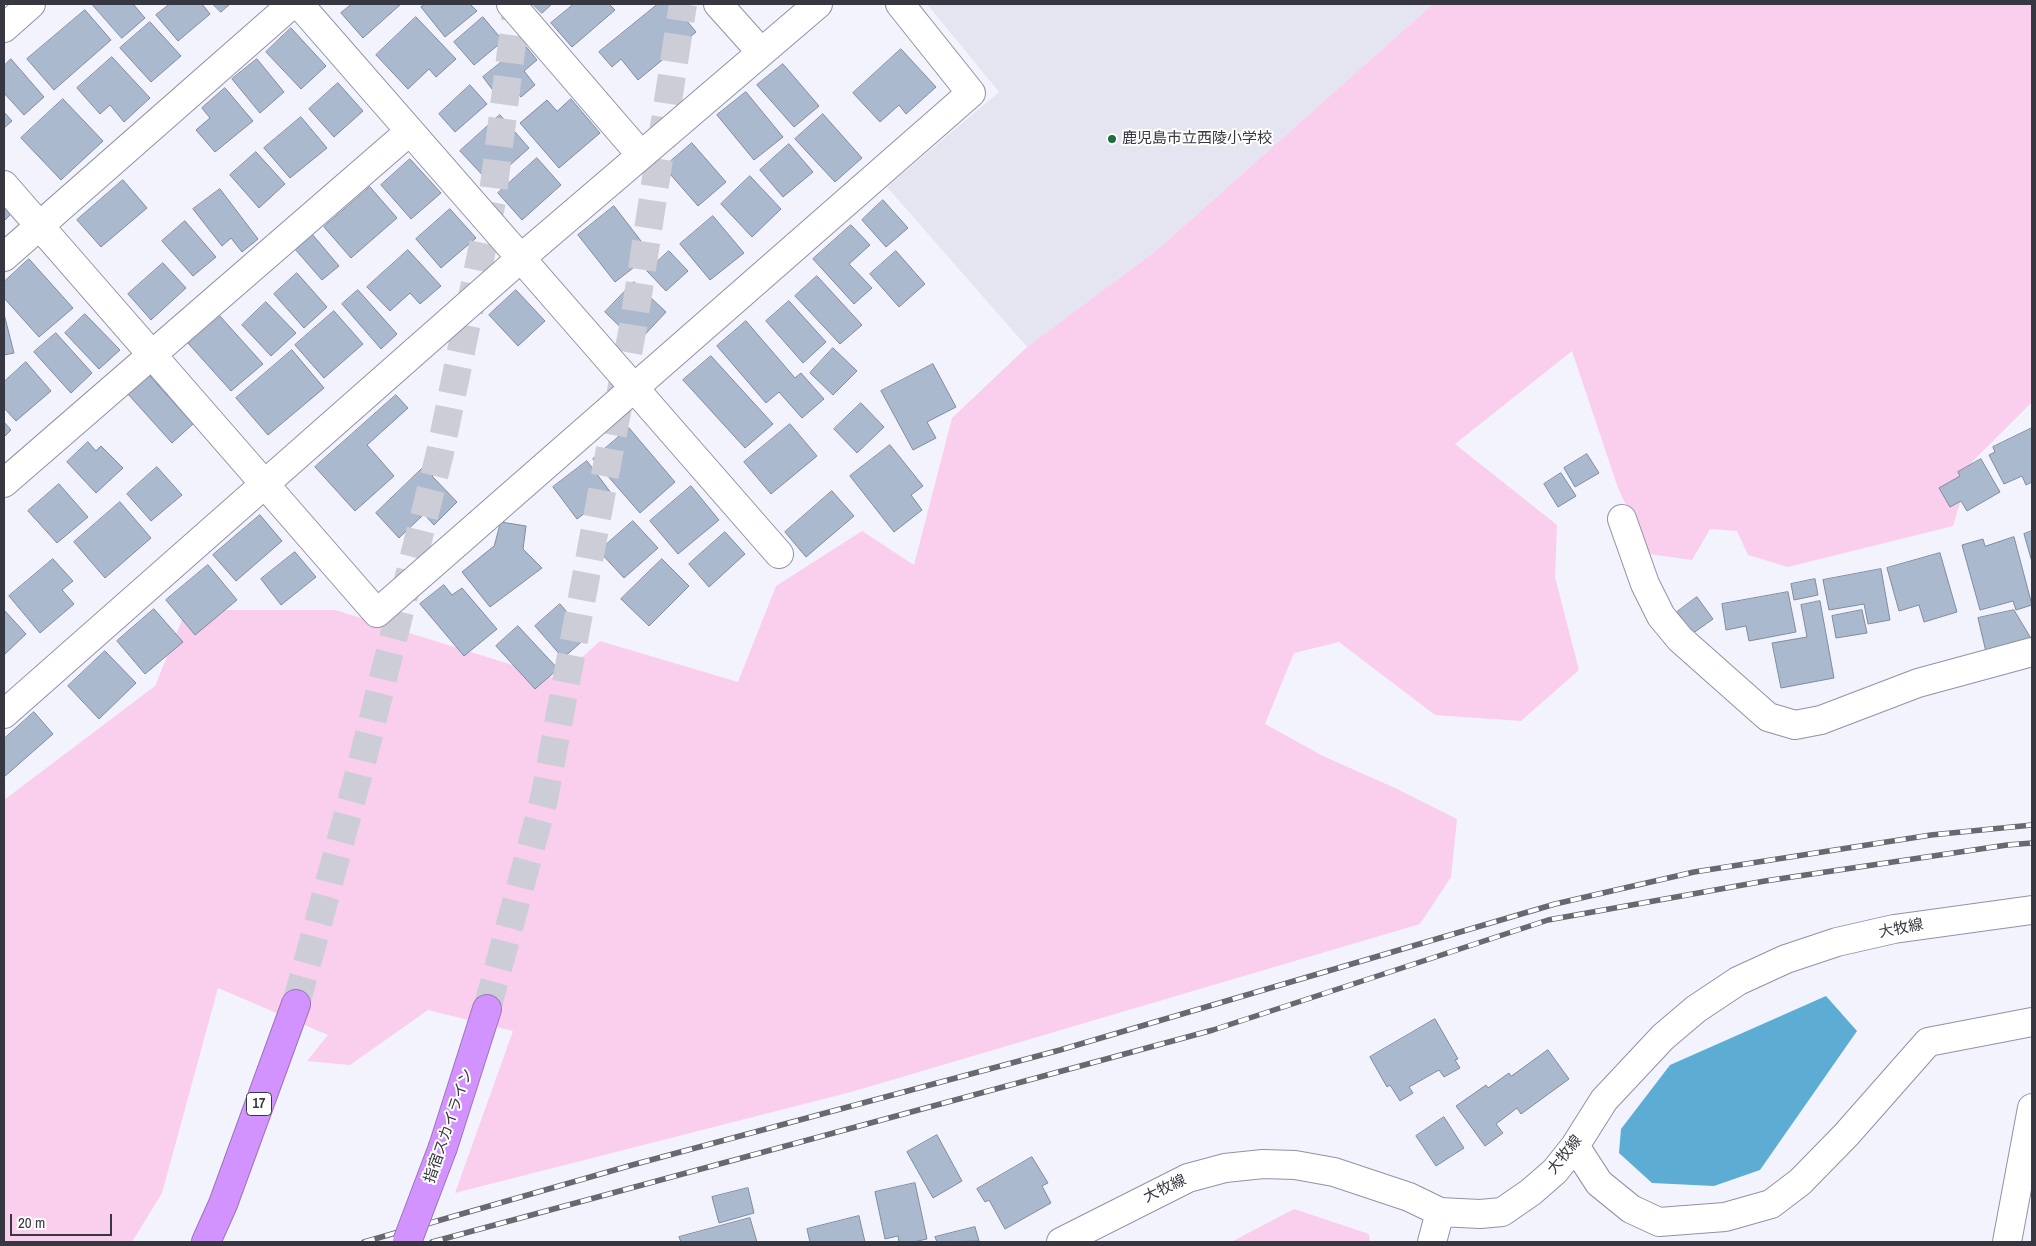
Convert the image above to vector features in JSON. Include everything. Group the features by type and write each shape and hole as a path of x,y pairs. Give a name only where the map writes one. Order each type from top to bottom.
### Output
{"highway":[{"name":"17","path":"206,1242 222,1204 296,1004"},
{"name":"指宿スカイライン","path":"407,1242 443,1148 488,1009"}],"street":[{"path":"4,28 31,4"},
{"path":"4,257 292,4"},
{"path":"299,4 779,554"},
{"path":"511,4 641,155"},
{"path":"718,4 761,52"},
{"path":"4,714 521,258 818,4"},
{"path":"4,186 377,613 971,93 900,4"},
{"path":"4,483 410,131"},
{"path":"1622,519 1645,584 1661,616 1680,639 1768,717 1795,725 1821,720 1918,683 2032,652"},
{"name":"大牧線","path":"1061,1242 1188,1178 1225,1168 1263,1164 1296,1165 1334,1172 1409,1197 1440,1212 1480,1214 1502,1212 1531,1192 1554,1171 1574,1146 1604,1100 1663,1037 1696,1009 1738,981 1786,959 1836,942 1902,928 2032,910"},
{"path":"1574,1146 1599,1183 1656,1232 1726,1217 1771,1204 1800,1182 1846,1136 1928,1042 2032,1022"},
{"path":"2007,1242 2032,1108"},
{"path":"1432,1242 1440,1212"}],"shaded area":[{"name":"鹿児島市立西陵小学校","path":"927,4 1433,4 1157,250 1027,347 887,187 999,92"},
{"path":"1433,4 2032,4 2032,402 1972,462 1953,526 1788,567 1748,555 1737,531 1710,529 1692,560 1649,554 1618,488 1572,351 1455,444 1557,525 1555,577 1579,670 1521,721 1435,715 1339,642 1294,653 1265,724 1323,756 1395,788 1457,819 1451,877 1420,924 851,1092 455,1193 513,1031 428,1010 350,1065 307,1061 328,1035 218,988 162,1193 132,1242 4,1242 4,800 155,686 186,610 335,610 558,679 600,641 738,682 776,586 862,531 914,565 952,418 1027,347 1157,250"},
{"path":"1294,1209 1369,1234 1370,1242 1231,1242"}],"water":[{"path":"1826,996 1857,1031 1760,1170 1714,1186 1652,1183 1619,1153 1621,1129 1670,1065"}],"building":[{"path":"92,4 133,4 145,18 122,38"},
{"path":"170,4 202,4 210,14 178,41 156,15"},
{"path":"213,4 230,4 221,12"},
{"path":"352,4 401,4 363,38 341,13"},
{"path":"426,4 470,4 477,11 445,37 421,7"},
{"path":"533,4 552,4 542,13"},
{"path":"574,4 609,4 615,10 572,47 551,23"},
{"path":"658,4 673,4 696,32 638,80 621,59 612,67 599,52"},
{"path":"85,10 111,40 54,90 27,59"},
{"path":"416,17 456,59 436,77 429,69 408,89 376,55"},
{"path":"483,17 503,41 474,65 454,42"},
{"path":"150,22 181,56 151,82 120,48"},
{"path":"291,28 326,66 301,89 266,52"},
{"path":"524,44 537,60 524,71 535,85 521,97 511,86 498,97 483,77"},
{"path":"901,49 936,87 906,114 899,105 880,122 853,93"},
{"path":"112,57 150,98 124,122 110,105 100,114 77,88"},
{"path":"11,59 44,97 24,115 4,93 4,66"},
{"path":"257,59 284,92 260,113 232,79"},
{"path":"783,64 819,106 794,127 757,85"},
{"path":"338,83 363,111 334,137 309,109"},
{"path":"470,85 487,104 455,132 439,114"},
{"path":"225,88 253,121 215,152 196,130 210,118 202,108"},
{"path":"746,92 783,137 754,160 717,115"},
{"path":"63,99 103,141 61,180 21,138"},
{"path":"571,99 600,133 559,168 520,123 547,100 557,111"},
{"path":"4,112 12,121 4,128"},
{"path":"823,114 862,158 835,182 795,139"},
{"path":"500,115 529,148 490,183 460,151"},
{"path":"301,117 327,148 290,178 264,148"},
{"path":"692,143 726,182 698,206 664,167"},
{"path":"789,144 813,172 783,197 760,170"},
{"path":"256,152 285,184 259,208 230,175"},
{"path":"537,158 561,185 522,220 498,193"},
{"path":"410,159 441,193 411,219 381,185"},
{"path":"750,176 781,209 752,237 721,204"},
{"path":"123,180 147,208 101,247 77,220"},
{"path":"370,187 397,218 351,258 324,227"},
{"path":"220,189 258,239 242,252 231,238 222,246 193,209"},
{"path":"883,200 908,228 886,247 862,220"},
{"path":"4,203 13,212 4,221"},
{"path":"614,206 651,254 615,282 578,235"},
{"path":"450,209 476,238 441,268 416,239"},
{"path":"713,216 744,253 710,280 680,244"},
{"path":"185,221 216,257 193,276 162,241"},
{"path":"851,225 870,245 849,264 872,288 854,304 813,259"},
{"path":"312,234 339,266 322,280 294,248"},
{"path":"408,250 441,286 420,304 410,293 390,311 367,287"},
{"path":"669,251 688,271 666,291 647,271"},
{"path":"896,251 925,284 899,307 870,274"},
{"path":"29,259 73,308 39,337 4,298 4,282"},
{"path":"163,263 186,288 151,320 128,294"},
{"path":"297,273 327,307 304,328 274,294"},
{"path":"817,276 862,325 840,344 795,296"},
{"path":"634,282 666,312 637,343 605,312"},
{"path":"358,290 397,334 381,349 342,304"},
{"path":"516,290 545,321 518,346 489,315"},
{"path":"789,301 826,342 803,363 766,321"},
{"path":"266,302 296,333 271,356 242,325"},
{"path":"334,311 363,344 324,378 295,345"},
{"path":"4,314 14,353 4,355"},
{"path":"85,314 120,350 99,369 65,333"},
{"path":"219,315 263,364 231,391 187,342"},
{"path":"746,321 795,378 801,373 824,399 802,418 779,392 766,403 717,346"},
{"path":"56,333 92,373 71,393 34,352"},
{"path":"833,348 857,371 833,395 810,373"},
{"path":"292,350 324,388 268,435 236,398"},
{"path":"711,356 773,424 745,448 683,380"},
{"path":"26,362 51,391 16,421 4,408 4,382"},
{"path":"933,364 956,407 927,422 936,438 913,450 881,391"},
{"path":"148,374 193,424 172,443 127,393"},
{"path":"396,395 408,408 367,445 394,476 355,511 315,467"},
{"path":"861,403 884,427 857,453 834,429"},
{"path":"4,422 11,430 4,437"},
{"path":"790,424 817,456 771,494 744,462"},
{"path":"629,428 675,482 640,513 593,459"},
{"path":"2032,428 2032,482 2026,485 2022,476 2004,484 1989,455 1995,452 1993,447"},
{"path":"88,442 96,451 101,446 123,468 96,493 67,462"},
{"path":"890,445 923,486 911,495 922,510 894,532 850,476"},
{"path":"1587,454 1599,473 1575,487 1564,468"},
{"path":"1981,459 2000,492 1967,511 1961,501 1950,507 1939,488 1960,476 1958,472"},
{"path":"430,461 438,470 432,476 457,502 434,525 424,514 399,538 376,513"},
{"path":"587,461 611,493 577,519 553,487"},
{"path":"157,467 182,495 151,521 127,494"},
{"path":"1561,473 1576,496 1558,507 1544,484"},
{"path":"59,484 88,517 57,543 28,511"},
{"path":"691,486 719,520 678,554 650,521"},
{"path":"832,491 854,516 806,557 785,532"},
{"path":"120,502 151,538 105,578 74,542"},
{"path":"260,515 282,541 236,581 213,555"},
{"path":"633,521 658,548 624,578 599,551"},
{"path":"501,522 526,526 523,549 542,568 490,607 462,572 494,546"},
{"path":"2032,531 2032,562 2024,534"},
{"path":"725,532 745,554 709,587 689,564"},
{"path":"2014,537 2032,605 2016,610 2013,601 1980,610 1962,545 1983,539 1985,546"},
{"path":"295,552 316,577 281,605 261,579"},
{"path":"1940,553 1957,612 1924,622 1919,605 1899,611 1887,568"},
{"path":"53,559 73,581 62,590 74,604 40,633 9,596"},
{"path":"662,559 689,586 649,626 621,599"},
{"path":"208,565 237,600 195,635 166,600"},
{"path":"1881,569 1890,620 1868,624 1864,604 1829,610 1823,580"},
{"path":"1815,579 1818,595 1794,600 1791,584"},
{"path":"444,585 452,595 462,588 497,629 464,656 420,604"},
{"path":"1788,592 1796,632 1749,641 1746,626 1726,630 1722,604"},
{"path":"1697,597 1713,619 1692,634 1677,612"},
{"path":"1820,601 1834,678 1781,688 1772,643 1807,637 1801,605"},
{"path":"560,604 588,636 563,658 535,626"},
{"path":"154,609 183,642 145,674 117,641"},
{"path":"4,610 26,634 4,655"},
{"path":"1862,610 1867,633 1836,638 1832,616"},
{"path":"2014,610 2032,640 1986,652 1978,618"},
{"path":"518,626 558,669 535,689 496,646"},
{"path":"105,651 136,683 99,719 68,686"},
{"path":"34,712 53,734 4,777 4,739"},
{"path":"1435,1019 1458,1059 1455,1060 1460,1068 1444,1077 1439,1070 1409,1087 1413,1093 1400,1101 1390,1085 1387,1087 1370,1057"},
{"path":"1548,1050 1569,1079 1521,1114 1517,1108 1496,1124 1503,1133 1485,1146 1456,1106 1486,1085 1488,1088 1509,1073 1511,1076"},
{"path":"1444,1117 1464,1148 1436,1166 1416,1136"},
{"path":"937,1135 962,1181 933,1198 907,1152"},
{"path":"1032,1157 1048,1183 1042,1186 1051,1203 1005,1229 989,1200 985,1202 977,1189"},
{"path":"915,1183 927,1239 899,1242 898,1236 885,1239 875,1192"},
{"path":"748,1188 754,1213 719,1223 712,1197"},
{"path":"859,1216 865,1242 810,1242 807,1229"},
{"path":"750,1218 757,1242 681,1242 679,1237"},
{"path":"975,1227 979,1241 937,1242 935,1237"}],"tunnel":[{"path":"296,1004 362,762 440,453 492,201 517,4"},
{"path":"487,1009 544,799 633,327 683,4"}],"railway":[{"path":"364,1242 632,1165 1060,1050 1555,904 1694,872 1931,835 2032,825"},
{"path":"432,1242 1213,1030 1548,920 1765,881 2007,845 2032,843"}],"place":[{"name":"鹿児島市立西陵小学校","path":"1112,139"}]}
